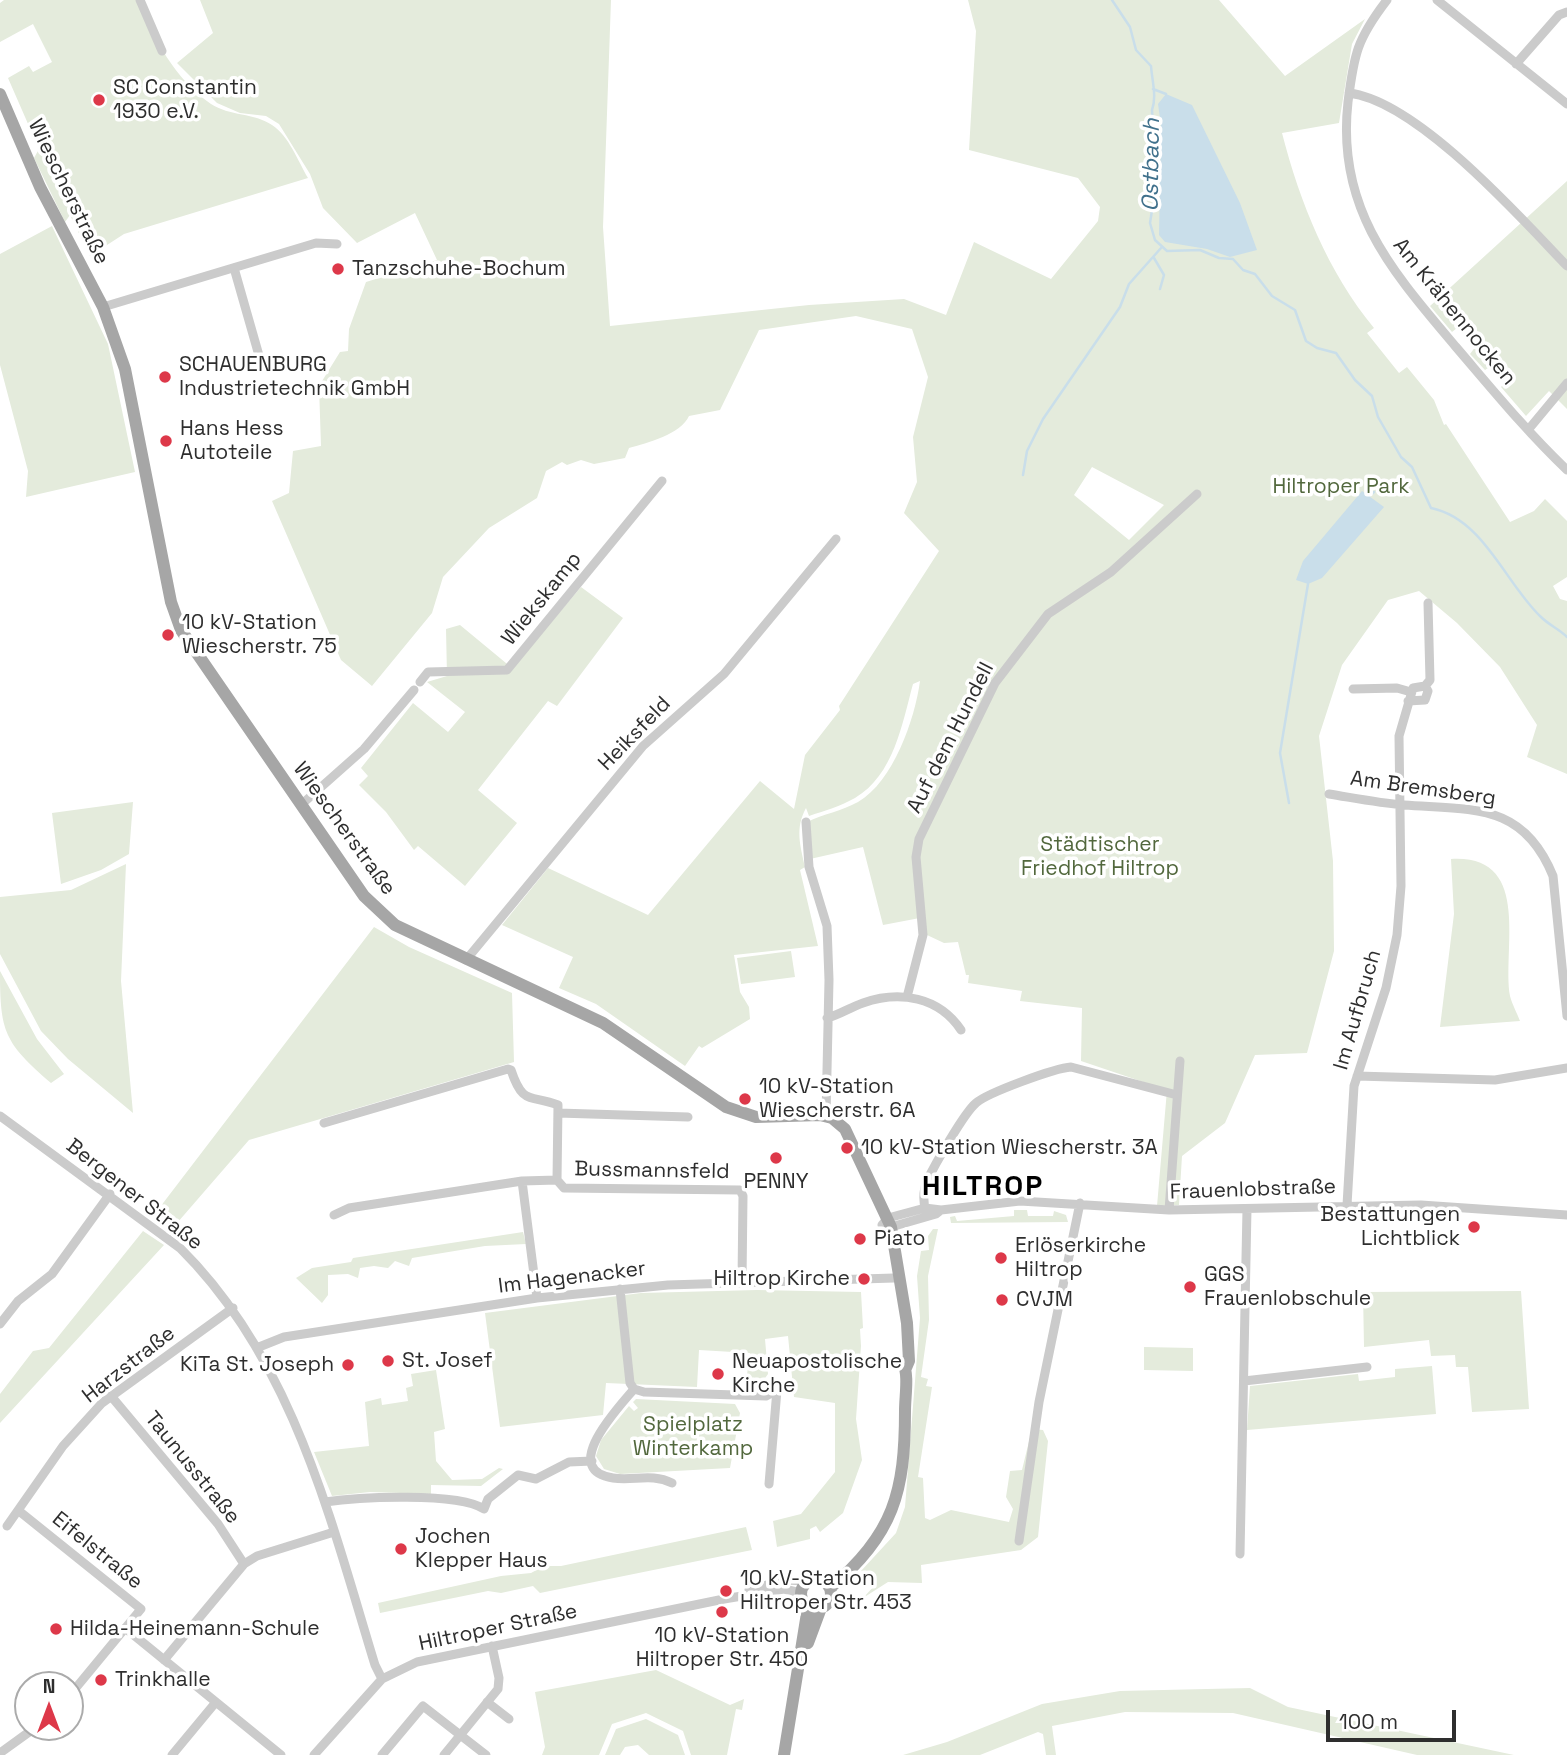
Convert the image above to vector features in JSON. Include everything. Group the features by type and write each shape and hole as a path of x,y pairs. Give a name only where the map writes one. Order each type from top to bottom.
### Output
{"main road":[{"name":"Wiescherstraße","path":"0,94 40,187 103,307 125,369 171,602 181,631 364,896 388,920 466,960 509,976 603,1023 736,1112 756,1117 826,1116"},
{"path":"814,1607 801,1593 808,1581 826,1584 873,1544 881,1533 899,1492 906,1368 897,1277 886,1219 845,1129 826,1116"},
{"path":"814,1607 830,1600 826,1584"},
{"path":"784,1755 800,1663 814,1607"}],"street":[{"path":"140,0 162,51"},
{"name":"Am Krähennocken","path":"1387,0 1358,43 1349,93 1346,158 1360,210 1374,239 1423,309 1528,430 1567,470"},
{"path":"1443,2 1567,104"},
{"path":"1516,64 1559,15 1567,12"},
{"path":"1349,93 1381,104 1452,152 1567,266"},
{"path":"103,307 316,243 337,244"},
{"path":"234,268 260,359"},
{"path":"1528,430 1567,383"},
{"name":"Wiekskamp","path":"302,804 363,749 428,672 507,670 662,481"},
{"name":"Auf dem Hundell","path":"907,997 923,935 916,857 919,839 995,683 1048,614 1111,572 1198,494"},
{"name":"Heiksfeld","path":"466,960 643,746 724,674 836,539"},
{"path":"1425,686 1430,680 1428,603"},
{"path":"1410,696 1416,685 1425,686"},
{"path":"1353,689 1397,688 1410,696 1425,700 1428,691 1425,686"},
{"name":"Im Aufbruch","path":"1347,1205 1350,1111 1357,1076 1386,988 1395,949 1401,897 1399,739 1410,696"},
{"name":"Am Bremsberg","path":"1329,794 1400,805 1490,812 1516,825 1537,847 1549,865 1556,888 1567,1016"},
{"path":"806,822 808,867 827,926 829,1108 826,1116"},
{"path":"827,1018 869,1001 907,997 936,1004 948,1013 961,1030"},
{"path":"1169,1210 1180,1061"},
{"path":"926,1212 923,1201 927,1181 965,1116 981,1099 1055,1068 1071,1067 1177,1096"},
{"path":"1357,1076 1482,1080 1521,1077 1567,1068"},
{"path":"324,1123 508,1069 511,1070 518,1090 525,1097 556,1103 558,1113 688,1117"},
{"name":"Bussmannsfeld","path":"558,1113 557,1180 564,1188 743,1192 742,1281"},
{"name":"Bergener Straße","path":"0,1116 110,1194 180,1248 205,1273 233,1308 259,1347 325,1502 375,1665 382,1679"},
{"name":"Bussmannsfeld","path":"334,1215 349,1208 522,1181 557,1180"},
{"path":"522,1181 537,1298"},
{"path":"0,1324 18,1301 52,1274 110,1194"},
{"name":"Frauenlobstraße","path":"886,1219 993,1202 1080,1203 1169,1210 1347,1205 1468,1207 1567,1215"},
{"path":"1019,1541 1039,1402 1080,1203"},
{"path":"1240,1554 1247,1209"},
{"name":"Im Hagenacker","path":"259,1347 284,1337 537,1298 620,1289 742,1281 897,1277"},
{"path":"620,1289 630,1382 634,1389 644,1392 766,1396 777,1390 769,1484"},
{"name":"Harzstraße","path":"7,1526 63,1446 111,1396 233,1308"},
{"path":"1244,1381 1367,1367"},
{"path":"634,1389 592,1445 592,1461 598,1471 614,1478 660,1477 672,1483"},
{"name":"Taunusstraße","path":"111,1396 218,1524 244,1564"},
{"path":"325,1502 358,1497 398,1498 473,1502 484,1509 488,1499 518,1475 536,1479 569,1462 592,1461"},
{"name":"Eifelstraße","path":"19,1511 141,1609 125,1628"},
{"path":"164,1660 244,1564 257,1556 334,1532"},
{"name":"Hiltroper Straße","path":"724,1599 784,1580 808,1581"},
{"name":"Hiltroper Straße","path":"314,1755 382,1679 417,1662 724,1599 784,1589 801,1593"},
{"path":"84,1678 125,1628 281,1755"},
{"path":"444,1755 499,1684 492,1646"},
{"path":"172,1755 216,1702"},
{"path":"487,1702 509,1719"},
{"path":"382,1755 423,1706 486,1755"},
{"path":"0,1753 17,1741"}],"green space":[{"path":"4,0 137,0 159,44 186,82 218,108 258,118 272,125 288,142 308,178 124,234 90,256 70,215 65,222 34,158 39,149 8,78 29,66 33,72 52,62 33,24 0,42 0,3"},
{"path":"200,0 611,0 603,227 610,326 809,305 904,299 946,315 974,242 1051,279 1098,221 1100,207 1078,178 969,150 976,31 968,0 1219,0 1285,76 1365,19 1352,44 1339,123 1282,133 1317,236 1343,284 1374,328 1367,333 1399,373 1407,367 1434,400 1444,425 1446,424 1510,522 1534,511 1545,499 1567,521 1567,577 1553,586 1560,599 1567,601 1567,774 1527,757 1537,725 1500,667 1457,623 1419,591 1388,600 1342,665 1319,736 1333,861 1334,951 1307,1053 1255,1055 1225,1123 1182,1156 1179,1205 1157,1206 1167,1090 1081,1061 1082,1008 1020,1001 1022,991 968,983 969,975 966,975 958,942 944,943 927,935 925,917 883,925 863,847 810,859 807,822 858,802 871,793 882,780 907,731 920,681 913,684 900,732 879,776 850,801 809,816 806,808 803,815 800,837 805,867 800,870 818,946 734,955 740,992 749,1007 750,1019 702,1048 699,1046 685,1066 596,1004 559,988 573,957 502,925 548,868 648,915 760,781 794,809 805,755 840,710 839,706 939,551 904,513 917,482 913,437 928,377 912,329 856,316 759,330 720,410 689,416 671,433 629,448 625,458 594,464 581,460 567,465 562,462 546,471 537,498 489,528 443,577 432,613 372,686 341,660 272,501 289,493 293,451 321,446 319,386 340,352 348,351 349,329 366,282 437,260 415,213 357,243 323,208 310,174 279,124 266,116 240,113 217,103 177,63 213,33","holes":["1092,467 1164,505 1129,540 1074,495"]},
{"path":"1567,181 1567,409 1549,391 1526,416 1501,387 1510,377 1496,363 1485,370 1470,354 1479,342 1462,324 1452,332 1430,306"},
{"path":"52,226 108,344 135,472 26,497 28,471 0,365 0,254"},
{"path":"581,587 623,618 557,706 548,701 478,790 517,823 465,886 418,846 414,850 386,812 359,785 368,776 361,768 413,703 448,732 465,712 427,682 447,676 446,629 460,625 512,668"},
{"path":"133,802 129,854 101,870 61,884 52,813"},
{"path":"1451,859 1477,862 1494,872 1504,888 1508,908 1510,996 1520,1021 1440,1027 1454,914"},
{"path":"126,864 121,981 133,1113 68,1059 41,1031 0,954 0,897 71,890"},
{"path":"374,927 409,947 512,993 514,1062 249,1140 171,1230 163,1224 157,1211"},
{"path":"791,951 795,977 741,984 737,958"},
{"path":"0,971 37,1039 64,1074 51,1083 23,1057 8,1034 1,1008"},
{"path":"1014,1210 1027,1210 1028,1216 1053,1216 1054,1211 1066,1215 1068,1222 951,1223 950,1217 955,1216 957,1221 1014,1216"},
{"path":"933,1229 938,1229 928,1276 929,1320 921,1377 928,1379 926,1386 932,1387 918,1477 923,1478 925,1518 930,1520 951,1510 1009,1522 1013,1509 1006,1497 1010,1471 1022,1470 1032,1429 1043,1430 1048,1441 1038,1537 1021,1550 921,1565 922,1583 888,1582 863,1598 876,1584 861,1571 896,1533 905,1507 920,1318 917,1276 921,1251 929,1250 928,1236"},
{"path":"143,1231 164,1245 0,1423 0,1394 33,1351 49,1348"},
{"path":"523,1232 526,1244 485,1246 412,1258 409,1266 395,1261 388,1268 360,1268 358,1278 348,1274 328,1275 328,1295 322,1303 296,1278 312,1268 351,1262 353,1258"},
{"path":"757,1290 861,1292 863,1328 860,1329 856,1419 862,1460 843,1513 820,1532 816,1526 810,1529 810,1539 777,1547 773,1521 801,1514 835,1472 835,1403 794,1397 788,1336 765,1339 768,1374 758,1388 745,1389 750,1353 699,1350 697,1387 606,1383 603,1415 500,1427 485,1313 641,1293"},
{"path":"1521,1291 1529,1409 1472,1412 1468,1367 1456,1367 1455,1355 1431,1356 1429,1340 1364,1347 1363,1292"},
{"path":"1144,1347 1193,1348 1193,1371 1144,1370"},
{"path":"1432,1366 1436,1414 1247,1430 1250,1386 1358,1374 1359,1381 1395,1377 1395,1369"},
{"path":"436,1370 445,1429 434,1432 436,1461 452,1480 482,1479 499,1468 503,1469 481,1486 431,1485 431,1494 370,1492 332,1496 314,1452 369,1446 365,1402 381,1398 382,1405 408,1401 406,1388 413,1386 411,1374"},
{"name":"Spielplatz Winterkamp","path":"636,1399 735,1404 740,1413 730,1468 620,1474 604,1469 596,1456 601,1440 629,1406 634,1411 638,1408 633,1402"},
{"path":"746,1527 752,1550 540,1593 533,1586 501,1593 488,1591 380,1613 378,1603 501,1576 531,1573 544,1566 561,1566"},
{"path":"656,1670 730,1705 744,1699 742,1710 736,1709 727,1755 691,1755 683,1731 646,1713 612,1724 599,1755 542,1755 545,1747 535,1692"},
{"path":"1250,1688 1288,1707 1514,1755 1417,1755 1233,1713 1125,1712 1052,1726 1056,1755 1046,1755 1043,1734 1038,1732 980,1755 903,1755 947,1742 1042,1704 1120,1691"},
{"path":"646,1719 678,1735 685,1755 649,1755 638,1745 625,1747 620,1755 605,1755 616,1729"}],"water":[{"path":"1166,94 1192,105 1240,203 1257,250 1230,257 1207,249 1165,242 1159,235 1161,125 1158,104"},
{"path":"1362,491 1384,507 1322,578 1308,584 1296,580 1303,561"}],"waterway":[{"name":"Ostbach","path":"1112,0 1130,27 1136,50 1151,66 1156,185 1150,223 1155,240 1167,251 1200,250 1219,258 1233,259 1243,270 1255,274 1272,296 1295,310 1306,341 1317,348 1336,353 1355,380 1372,396 1378,417 1401,457 1412,467 1431,508 1449,514 1480,538 1528,603 1544,620 1567,637"},
{"path":"1153,89 1166,94"},
{"path":"1023,475 1027,451 1043,419 1120,307 1129,284 1161,248"},
{"path":"1154,258 1164,275 1160,289"},
{"path":"1369,496 1374,492"},
{"path":"1289,803 1280,753 1308,584"}],"place":[{"name":"SC Constantin 1930 e.V.","path":"99,100"},
{"name":"Tanzschuhe-Bochum","path":"338,269"},
{"name":"SCHAUENBURG Industrietechnik GmbH","path":"165,377"},
{"name":"Hans Hess Autoteile","path":"166,441"},
{"name":"10 kV-Station Wiescherstr. 75","path":"168,635"},
{"name":"10 kV-Station Wiescherstr. 6A","path":"745,1099"},
{"name":"10 kV-Station Wiescherstr. 3A","path":"847,1148"},
{"name":"PENNY","path":"776,1158"},
{"name":"Bestattungen Lichtblick","path":"1474,1227"},
{"name":"Piato","path":"860,1239"},
{"name":"Erlöserkirche Hiltrop","path":"1001,1258"},
{"name":"Hiltrop Kirche","path":"864,1279"},
{"name":"GGS Frauenlobschule","path":"1190,1287"},
{"name":"CVJM","path":"1002,1300"},
{"name":"St. Josef","path":"388,1361"},
{"name":"KiTa St. Joseph","path":"348,1365"},
{"name":"Neuapostolische Kirche","path":"718,1374"},
{"name":"Jochen Klepper Haus","path":"401,1549"},
{"name":"10 kV-Station Hiltroper Str. 453","path":"726,1591"},
{"name":"10 kV-Station Hiltroper Str. 450","path":"722,1612"},
{"name":"Hilda-Heinemann-Schule","path":"56,1629"},
{"name":"Trinkhalle","path":"101,1680"}],"district":[{"name":"HILTROP","path":"983,1187"}],"park label":[{"name":"Hiltroper Park","path":"1341,487"},
{"name":"Städtischer Friedhof Hiltrop","path":"1100,857"}]}
